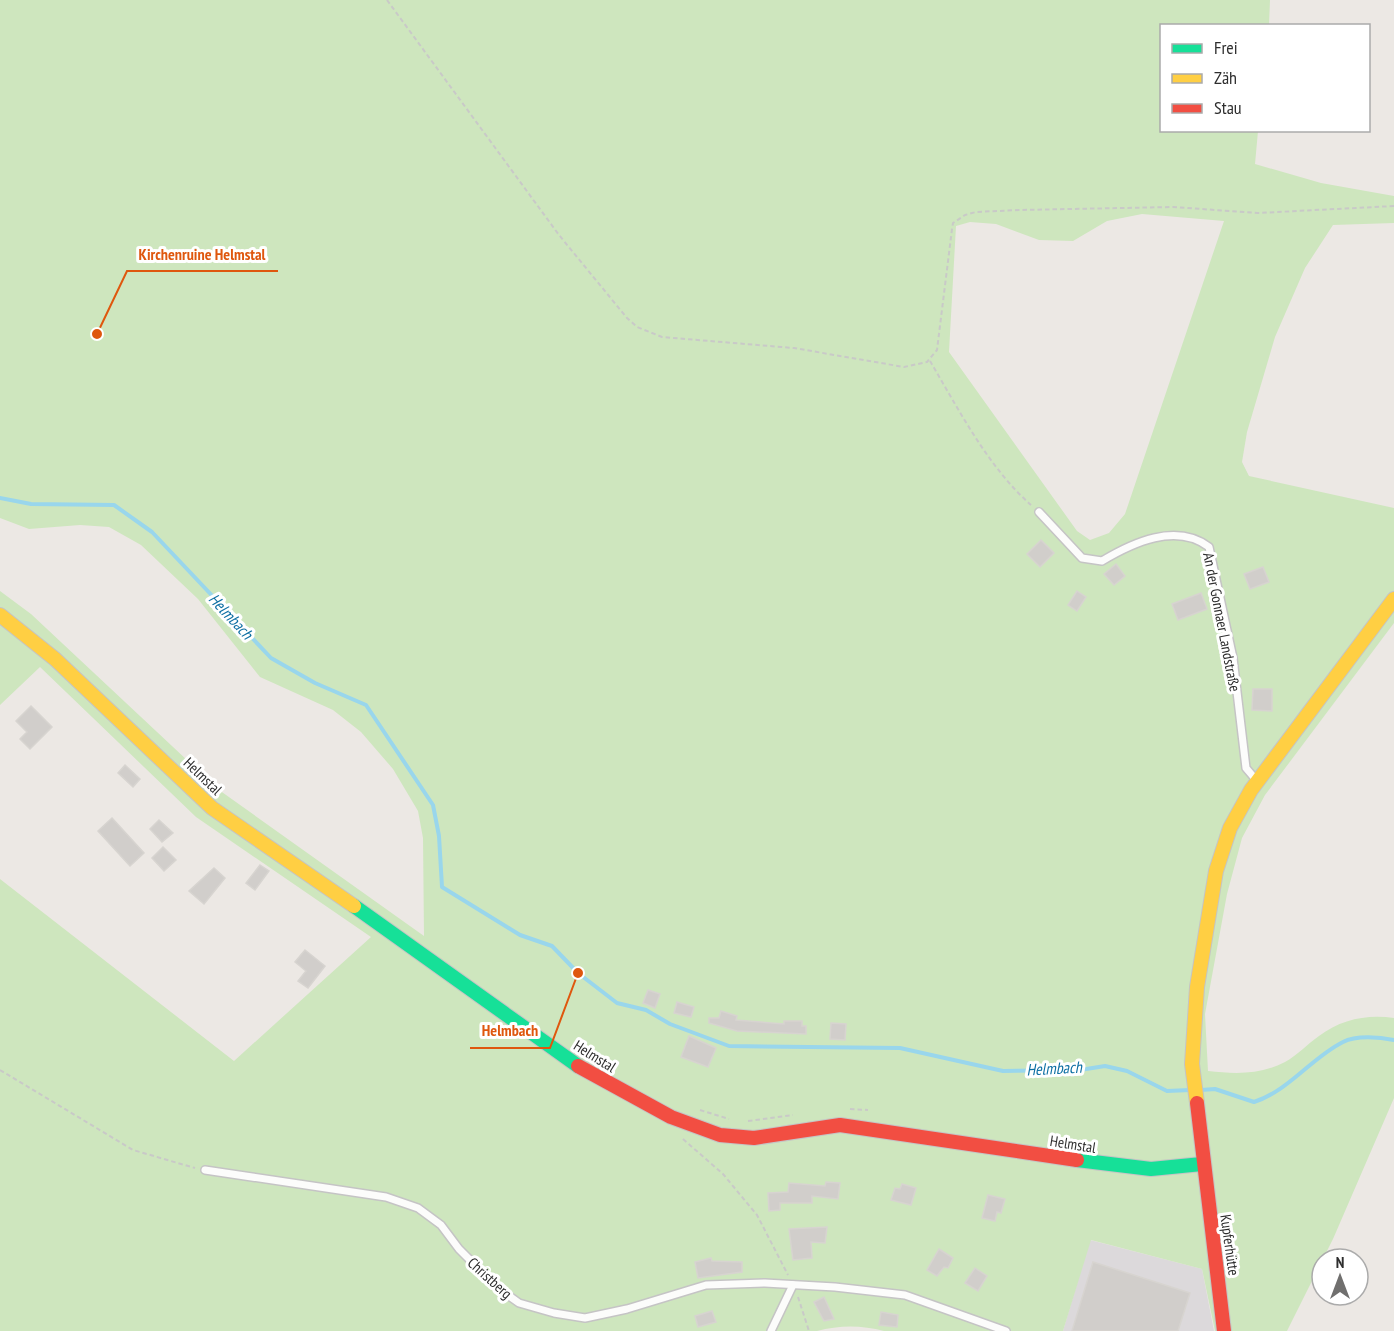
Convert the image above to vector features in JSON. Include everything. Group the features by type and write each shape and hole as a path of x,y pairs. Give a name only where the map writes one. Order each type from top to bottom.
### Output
{"main road":[{"name":"Kupferhütte","path":"1224,1331 1192,1072 1194,1006 1216,871 1230,828 1257,782 1394,599"},
{"name":"Helmstal","path":"0,615 55,659 212,808 397,935 575,1065 676,1120 703,1131 737,1138 770,1136 840,1125 867,1126 1120,1167 1151,1168 1202,1164"}],"lane":[{"name":"An der Gonnaer Landstraße","path":"1039,512 1082,558 1102,561 1127,546 1160,538 1183,536 1198,539 1209,547 1233,658 1246,768 1257,782"},
{"name":"Christberg","path":"205,1170 375,1195 418,1208 441,1226 459,1249 498,1288 519,1303 554,1313 585,1318 717,1284 794,1285 906,1296 1006,1331"},
{"path":"771,1331 794,1285"}],"path":[{"path":"387,0 559,235 627,318 637,327 667,337 794,348 904,367 930,361 937,350 951,230 953,223 965,215 1019,210 1165,207 1258,213 1394,206"},
{"path":"930,361 955,404 1011,487 1039,512"},
{"path":"591,1054 609,1066"},
{"path":"0,1070 133,1150 205,1170"},
{"path":"696,1108 740,1122"},
{"path":"676,1120 684,1140 723,1174 757,1215 794,1285 809,1331"}],"shaded area":[{"path":"1090,1240 1202,1269 1214,1331 1063,1331"}],"green space":[{"path":"0,0 1270,0 1269,24 1160,24 1160,132 1258,132 1255,164 1321,183 1394,196 1394,223 1333,225 1305,268 1275,337 1247,432 1242,462 1249,476 1394,508 1394,623 1265,795 1242,838 1227,894 1205,1014 1208,1071 1238,1073 1266,1069 1285,1062 1336,1025 1365,1017 1394,1018 1394,1098 1329,1247 1310,1247 1310,1285 1287,1331 1215,1331 1202,1269 1091,1240 1063,1331 884,1331 850,1326 817,1331 0,1331 0,879 234,1061 371,937 196,817 40,667 0,705 0,591 31,614 219,790 424,936 423,838 418,811 393,769 361,732 333,710 260,677 198,599 141,545 109,527 80,525 29,529 0,518","holes":["1142,214 1224,221 1125,514 1109,533 1090,540 1077,531 949,352 956,226 970,222 996,224 1039,240 1073,241 1107,221"]}],"building":[{"path":"1041,540 1054,553 1040,567 1027,554"},
{"path":"1116,564 1125,576 1114,585 1104,574"},
{"path":"1263,567 1269,582 1250,589 1244,574"},
{"path":"1077,591 1086,597 1077,611 1068,605"},
{"path":"1201,593 1207,609 1178,620 1172,604"},
{"path":"1253,689 1272,689 1272,711 1252,710"},
{"path":"31,706 52,727 30,749 20,739 27,732 16,721"},
{"path":"125,765 140,779 133,787 118,773"},
{"path":"112,818 144,853 130,866 98,831"},
{"path":"159,820 173,833 162,842 150,829"},
{"path":"163,847 176,860 164,871 152,858"},
{"path":"260,865 269,871 255,890 246,883"},
{"path":"214,868 225,878 204,904 189,891"},
{"path":"305,950 325,966 308,988 298,981 306,971 295,962"},
{"path":"648,990 660,994 655,1008 643,1003"},
{"path":"677,1002 694,1007 691,1017 674,1013"},
{"path":"721,1011 737,1016 736,1020 784,1024 784,1021 802,1021 802,1026 806,1026 806,1034 737,1031 709,1023 709,1018 719,1018"},
{"path":"831,1023 846,1024 845,1040 830,1039"},
{"path":"689,1036 716,1048 708,1067 681,1057"},
{"path":"826,1182 840,1183 838,1199 812,1196 812,1203 780,1203 780,1210 769,1211 768,1193 788,1192 789,1183 825,1186"},
{"path":"902,1184 916,1188 911,1205 891,1200 895,1188 900,1189"},
{"path":"988,1195 1005,1199 1001,1213 997,1212 995,1221 982,1218"},
{"path":"827,1227 825,1243 811,1242 812,1258 793,1260 789,1229"},
{"path":"939,1249 953,1258 948,1268 944,1267 937,1276 927,1270"},
{"path":"711,1258 712,1261 742,1262 742,1272 698,1278 695,1262"},
{"path":"1093,1262 1190,1293 1178,1331 1072,1331"},
{"path":"975,1268 987,1276 978,1291 965,1283"},
{"path":"824,1297 834,1319 824,1321 814,1302"},
{"path":"712,1311 716,1322 698,1327 695,1316"},
{"path":"881,1312 898,1315 897,1327 879,1325"}],"waterway":[{"name":"Helmbach","path":"0,498 31,504 114,505 152,532 271,658 315,683 366,705 433,805 439,836 442,887 520,935 552,946 578,973 617,1003 646,1010 670,1024 729,1046 900,1048 1003,1071 1080,1070 1105,1066 1127,1071 1167,1091 1190,1090"},
{"name":"Helmbach","path":"1201,1090 1215,1089 1254,1102 1279,1090 1321,1056 1343,1042 1375,1037 1394,1040"}],"traffic: fast":[{"path":"354,906 578,1066"},
{"path":"1077,1160 1151,1169 1202,1164"}],"traffic: slow":[{"path":"1197,1103 1192,1064 1197,987 1216,871 1230,828 1251,790 1394,599"},
{"path":"0,615 55,659 212,808 354,906"}],"traffic: jam":[{"path":"578,1066 671,1117 720,1135 754,1138 840,1125 1077,1160"},
{"path":"1197,1103 1224,1331"}],"place":[{"name":"Kirchenruine Helmstal","path":"97,334"},
{"name":"Helmbach","path":"578,973"}]}
